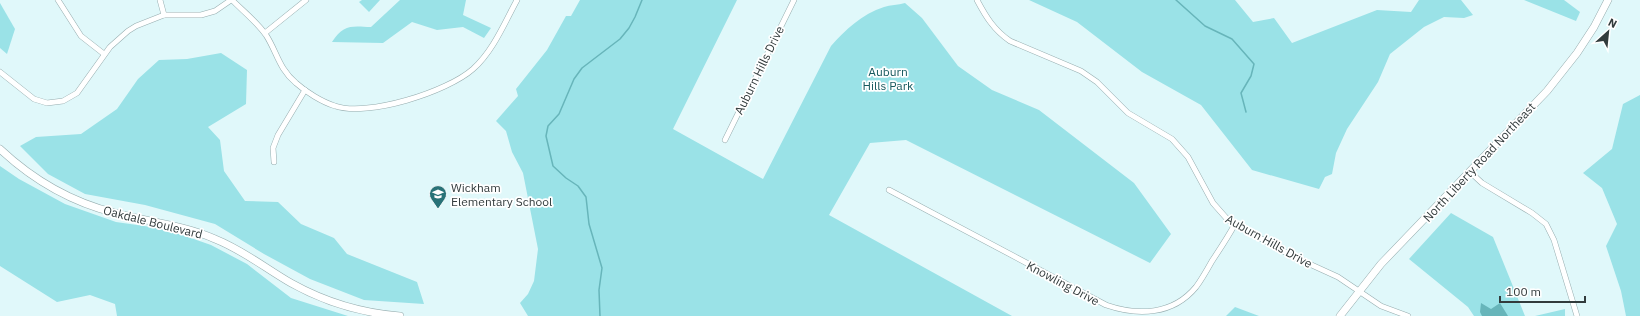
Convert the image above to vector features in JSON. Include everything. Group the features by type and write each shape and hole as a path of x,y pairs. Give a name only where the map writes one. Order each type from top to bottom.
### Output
{"main road":[{"name":"North Liberty Road Northeast","path":"1340,316 1381,264 1558,77 1588,37 1608,0"},
{"name":"Oakdale Boulevard","path":"0,149 38,180 77,200 116,214 163,223 202,234 240,251 290,282 323,298 363,311 400,316"}],"street":[{"path":"58,0 81,36 104,54"},
{"path":"160,0 164,15"},
{"path":"0,72 34,99 47,103 55,103 67,99 77,93 104,54 128,31 145,22 164,15 201,14 215,10 232,0 265,33 284,72 305,90 335,106 352,109 382,106 440,88 460,79 480,62 493,44 516,0"},
{"path":"265,33 306,0"},
{"name":"Auburn Hills Drive","path":"725,140 794,0"},
{"name":"Auburn Hills Drive","path":"977,0 990,23 1001,35 1010,41 1085,73 1097,82 1128,113 1172,139 1188,157 1217,209 1235,224 1292,256 1338,277 1381,306 1408,316"},
{"path":"274,162 273,148 278,135 305,90"},
{"path":"1469,171 1482,183 1532,213 1546,224 1554,240 1576,316"},
{"name":"Knowling Drive","path":"889,190 1106,305 1116,309 1136,313 1158,311 1168,308 1185,298 1201,279 1235,224"}],"green space":[{"path":"362,0 380,0 369,12 359,2"},
{"path":"400,0 466,0 463,15 491,28 484,38 463,27 437,30 412,22 383,43 332,42 340,32 348,27 371,27"},
{"name":"Auburn Hills Park","path":"580,0 737,0 673,129 763,179 831,46 848,28 861,18 884,7 905,3 922,18 958,66 992,90 1039,110 1134,183 1171,234 1150,263 906,140 870,143 829,215 1012,316 528,316 520,303 528,294 534,281 538,249 523,173 512,152 506,131 496,121 518,96 516,89 547,50 566,16 571,16"},
{"path":"1029,0 1235,0 1253,22 1274,18 1292,43 1377,10 1411,12 1419,0 1461,0 1473,15 1464,18 1444,17 1424,27 1390,54 1378,82 1347,129 1336,153 1332,174 1325,177 1319,189 1252,170 1201,105 1142,72 1077,22"},
{"path":"1524,0 1564,0 1580,12 1576,21"},
{"path":"0,3 15,29 7,54 0,48"},
{"path":"221,53 247,70 246,104 208,127 220,140 224,171 245,201 278,202 301,224 334,238 347,254 417,282 424,304 364,300 310,279 264,254 215,224 145,205 85,194 48,174 20,146 36,137 81,134 117,109 138,79 159,60 187,59"},
{"path":"1640,95 1640,316 1626,316 1621,291 1606,246 1617,224 1602,188 1583,173 1612,149 1623,104"},
{"path":"0,166 19,179 65,204 116,222 165,229 211,245 247,264 291,298 348,316 117,316 115,304 90,295 57,302 0,266"},
{"path":"1451,213 1493,237 1525,316 1474,316 1468,307 1409,259"},
{"path":"1235,307 1259,316 1226,316"},
{"path":"1565,309 1565,316 1535,316"}],"shaded area":[{"path":"1481,303 1491,309 1500,303 1508,316 1482,316 1480,312"}],"waterway":[{"path":"600,316 599,290 602,268 589,224 586,197 578,186 566,178 553,166 546,136 548,126 559,114 574,79 582,68 620,39 629,28 642,0"},
{"path":"1176,0 1205,26 1232,39 1254,64 1251,76 1241,93 1246,112"}],"place":[{"name":"Wickham Elementary School","path":"438,209"}]}
